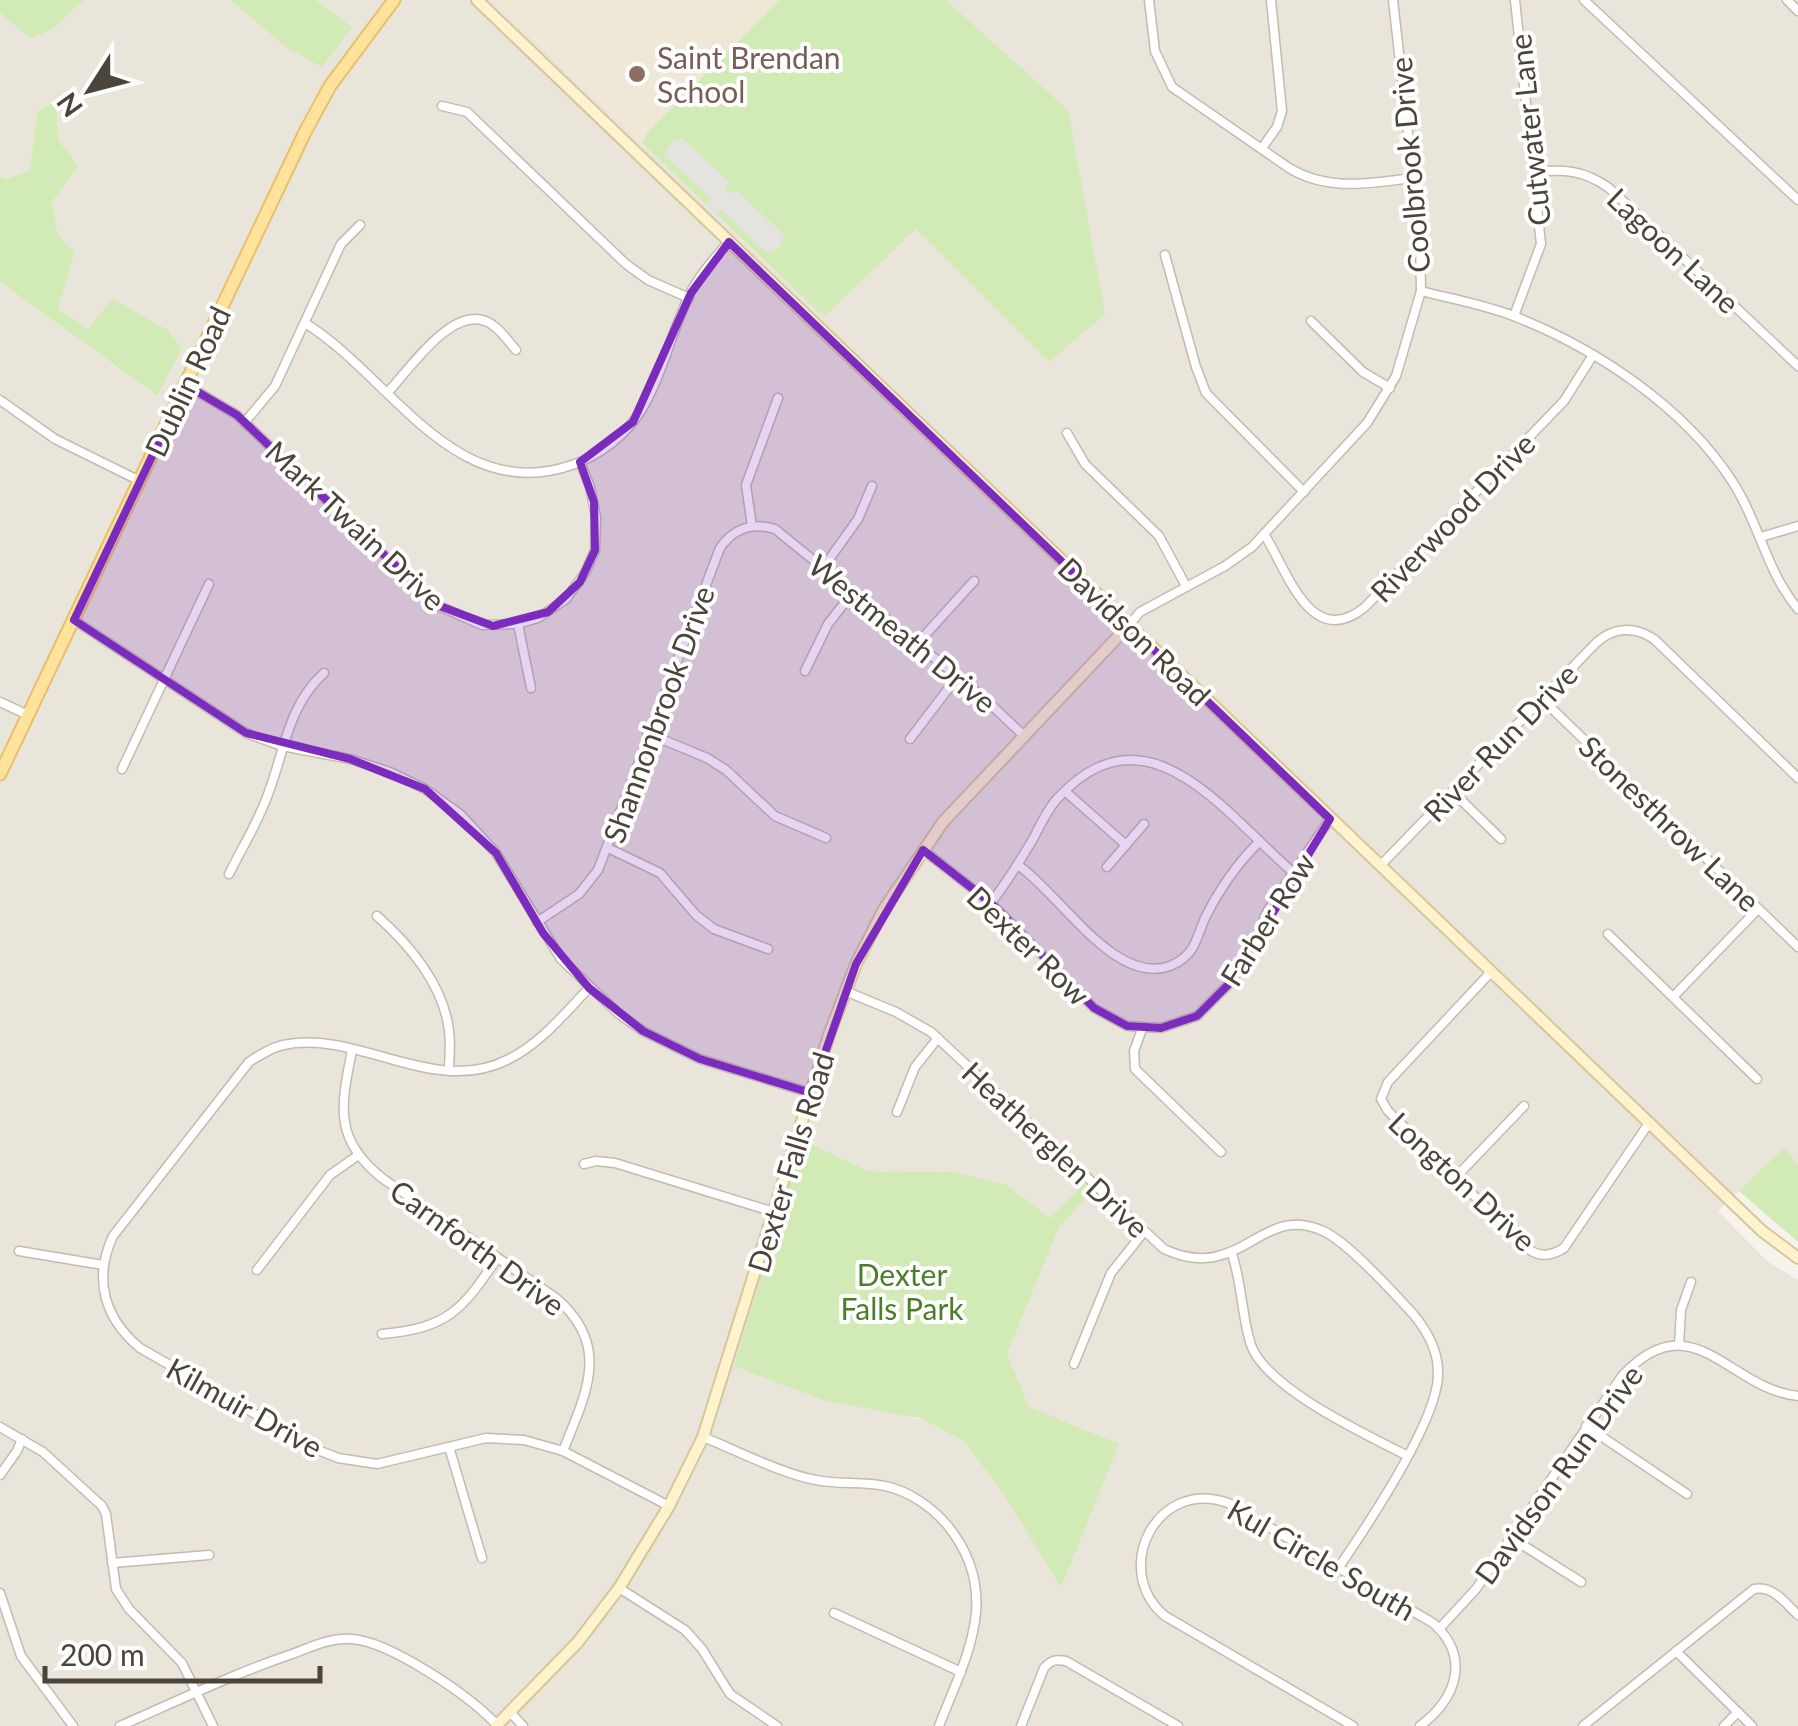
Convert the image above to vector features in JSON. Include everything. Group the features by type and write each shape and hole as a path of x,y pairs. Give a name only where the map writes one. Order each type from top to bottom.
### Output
{"main road":[{"name":"Dublin Road","path":"0,774 330,86 394,0"},
{"name":"Davidson Road","path":"477,0 1762,1230 1796,1253"},
{"name":"Dexter Falls Road","path":"496,1726 578,1642 620,1588 670,1506 702,1437 844,991 877,922 922,850 980,780 1129,624"}],"street":[{"path":"1149,0 1155,51 1172,86 1303,176 1332,185 1412,178"},
{"path":"1262,148 1282,111 1270,0"},
{"name":"Coolbrook Drive","path":"1129,624 1140,612 1239,557 1366,423 1390,388 1409,340 1421,291 1393,0"},
{"name":"Cutwater Lane","path":"1514,316 1541,244 1515,0"},
{"path":"1584,0 1798,200"},
{"path":"1786,0 1798,11"},
{"path":"442,106 468,112 636,272 689,298"},
{"name":"Lagoon Lane","path":"1534,172 1571,170 1609,188 1798,366"},
{"path":"245,422 275,386 342,244 360,225"},
{"path":"305,323 343,349 444,444 477,464 516,474 549,471 580,462 619,437 644,406 689,298 708,265 729,242"},
{"path":"1165,254 1206,393 1304,492"},
{"path":"1421,291 1514,316 1593,355 1672,414 1703,442 1734,482 1778,582 1798,608"},
{"path":"388,392 450,326 464,318 480,319 494,326 516,350"},
{"path":"1311,321 1363,372 1390,388"},
{"name":"Riverwood Drive","path":"1264,534 1307,608 1328,620 1352,617 1564,401 1593,355"},
{"name":"Mark Twain Drive","path":"186,385 245,422 437,605 482,625 518,624"},
{"path":"752,526 746,484 778,398"},
{"path":"0,400 54,439 140,481"},
{"path":"1067,433 1085,464 1159,536 1186,586"},
{"path":"531,688 518,624 558,606 580,582 596,540 590,487 580,462"},
{"path":"822,568 858,519 872,486"},
{"name":"Westmeath Drive","path":"752,526 766,526 781,534 958,676 1023,736"},
{"name":"Shannonbrook Drive","path":"536,922 579,894 598,870 720,548 731,535 752,526"},
{"path":"1760,537 1798,526"},
{"path":"917,644 974,581"},
{"path":"122,769 209,584"},
{"path":"806,671 828,624 853,592"},
{"path":"74,620 246,732 282,746 350,758 425,789 460,814 496,853 561,959 589,988 643,1031 686,1053 810,1094"},
{"name":"River Run Drive","path":"1380,866 1604,636 1626,629 1654,639 1798,778"},
{"path":"229,874 265,802 302,696 324,673"},
{"path":"910,740 958,676"},
{"name":"Stonesthrow Lane","path":"1542,699 1798,948"},
{"path":"0,702 28,715"},
{"path":"648,733 707,758 774,816 826,838"},
{"path":"992,903 1055,801 1100,767 1124,761 1158,762 1196,784 1295,874"},
{"path":"1066,792 1126,846"},
{"path":"1453,792 1501,839"},
{"name":"Farber Row","path":"1142,1029 1179,1023 1210,1005 1249,955 1268,910 1330,819"},
{"path":"1108,867 1144,824"},
{"path":"1018,865 1105,949 1125,964 1154,970 1190,953 1221,888 1258,843"},
{"path":"608,848 660,873 714,929 768,949"},
{"name":"Dexter Row","path":"922,850 992,903 1078,995 1110,1018 1142,1029"},
{"path":"1674,996 1758,909"},
{"path":"377,916 398,934 439,996 449,1029 450,1071"},
{"path":"1608,934 1757,1079"},
{"name":"Longton Drive","path":"1491,972 1381,1093 1388,1111 1527,1248 1544,1255 1564,1248 1650,1123"},
{"path":"19,1251 103,1266 113,1236 248,1062 274,1048 292,1044 352,1050 450,1071 482,1069 510,1058 537,1040 589,988"},
{"name":"Heatherglen Drive","path":"844,991 896,1012 938,1038 1164,1248 1203,1259 1232,1254 1289,1223 1328,1233 1401,1300 1424,1326 1431,1342 1438,1374 1436,1393 1406,1454"},
{"path":"1142,1029 1134,1051 1135,1070 1220,1152"},
{"path":"897,1112 915,1066 938,1038"},
{"path":"258,1270 330,1175 358,1156 347,1136 342,1114 352,1050"},
{"path":"1455,1178 1524,1106"},
{"name":"Carnforth Drive","path":"358,1156 382,1178 564,1304 579,1324 588,1342 590,1376 563,1451"},
{"path":"584,1164 615,1163 774,1212"},
{"path":"1074,1364 1111,1273 1143,1232"},
{"path":"1232,1254 1242,1289 1249,1340 1268,1372 1287,1387 1406,1454 1380,1508 1339,1566"},
{"path":"382,1334 425,1328 450,1317 467,1302 497,1258"},
{"name":"Kilmuir Drive","path":"103,1266 107,1305 117,1325 132,1340 318,1450 352,1462 377,1464 449,1446 505,1438 563,1451 670,1506"},
{"path":"1678,1344 1681,1310 1690,1282"},
{"name":"Davidson Run Drive","path":"1439,1629 1476,1589 1632,1365 1658,1349 1678,1344 1708,1351 1759,1384 1798,1396"},
{"path":"0,1426 53,1460 102,1506 113,1576 122,1599 182,1663 213,1726"},
{"path":"1586,1426 1687,1494"},
{"path":"702,1437 820,1481 886,1486 918,1500 938,1515 965,1551 976,1587 975,1628 938,1726"},
{"path":"0,1475 22,1439"},
{"path":"449,1446 482,1558"},
{"name":"Kul Circle South","path":"1352,1726 1156,1608 1142,1588 1143,1555 1160,1517 1171,1506 1199,1496 1228,1503 1439,1629 1453,1652 1455,1676 1448,1698 1420,1726"},
{"path":"1510,1537 1581,1582"},
{"path":"112,1563 209,1555"},
{"path":"620,1588 685,1630 730,1694 777,1726"},
{"path":"1583,1726 1758,1588 1774,1592 1798,1615"},
{"path":"0,1593 21,1656 73,1726"},
{"path":"834,1613 961,1672"},
{"path":"120,1726 275,1660 350,1639 377,1646 465,1695 496,1726"},
{"path":"1676,1650 1752,1726"},
{"path":"1020,1726 1050,1661 1066,1661 1178,1726"},
{"path":"1724,1726 1738,1712"},
{"path":"511,1713 523,1726"}],"highlighted area":[{"path":"729,242 1330,819 1231,982 1197,1016 1161,1028 1127,1026 1094,1008 991,903 923,850 856,964 811,1093 700,1059 643,1031 589,988 543,933 496,853 425,789 350,759 246,733 74,620 186,385 237,415 437,605 493,626 548,612 580,582 595,550 594,502 580,462 633,422 691,293"}],"shaded area":[{"path":"84,0 230,0 287,48 351,27 316,0 492,0 824,317 916,229 1068,111 946,0 1798,0 1798,1165 1784,1149 1718,1211 1768,1262 1798,1280 1798,1726 0,1726 0,282 156,396 182,349 88,330 58,309 75,252 58,235 52,202 79,164 58,140 55,101 38,112 29,171 6,179 0,176 0,13 30,37 52,30","holes":["804,1142 869,1171 956,1172 1007,1185 1050,1218 1084,1183 1093,1191 1059,1227 1007,1354 1029,1407 1062,1586 964,1441 933,1423 895,1412"]},
{"name":"Saint Brendan School","path":"492,0 779,0 647,133 642,143"},
{"path":"681,137 730,183 725,188 730,194 737,190 785,236 777,251 772,249 768,254 722,210 715,213 707,205 711,198 664,155 673,140"}],"green space":[{"path":"0,0 84,0 52,30 30,38 0,13"},
{"path":"230,0 316,0 352,27 322,67 287,48"},
{"path":"779,0 946,0 1068,110 1105,314 1049,362 916,229 824,317 642,143 647,133"},
{"path":"56,101 58,140 79,165 52,202 58,235 75,252 58,309 88,329 112,299 168,330 182,349 157,396 0,282 0,176 6,179 29,171 38,111"},
{"name":"Dexter Falls Park","path":"803,1141 869,1171 956,1172 1007,1185 1050,1218 1084,1183 1093,1191 1059,1227 1007,1354 1029,1407 1119,1444 1061,1587 1006,1498 964,1441 920,1418 826,1401 734,1366"},
{"path":"1784,1148 1798,1165 1798,1242 1739,1191"}],"place":[{"name":"Saint Brendan School","path":"637,74"}]}
